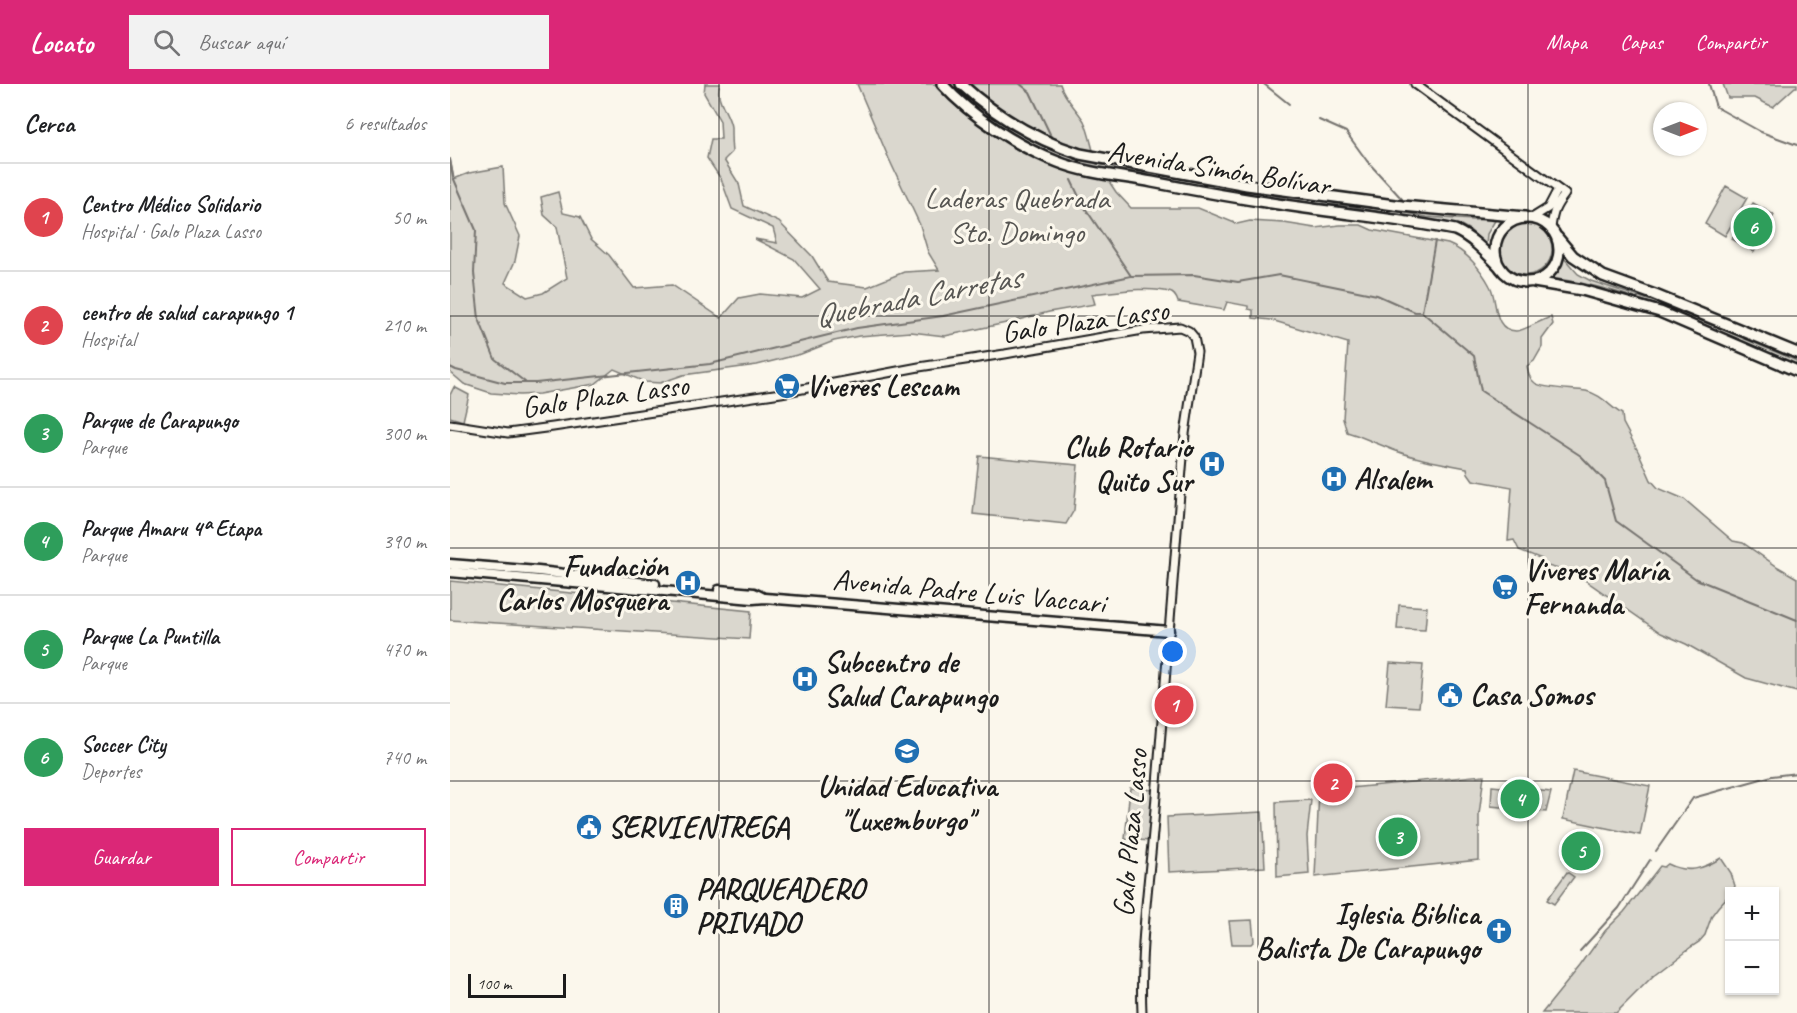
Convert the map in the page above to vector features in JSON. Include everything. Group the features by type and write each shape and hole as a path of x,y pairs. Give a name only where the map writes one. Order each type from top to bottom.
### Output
{"highway":[{"name":"Avenida Simón Bolívar","path":"942,84 976,116 1059,163 1243,199 1308,209 1378,216 1455,230 1472,239 1507,275 1521,282 1582,290 1660,312 1797,372"},
{"name":"Avenida Simón Bolívar","path":"961,84 1000,115 1046,141 1098,158 1248,185 1402,206 1528,217 1542,221 1551,228 1573,256 1603,276 1797,353"},
{"path":"1500,267 1495,249 1501,231 1516,219 1528,217"},
{"path":"1534,282 1550,273 1556,265 1559,256 1557,237"}],"main road":[{"name":"Avenida Padre Luis Vaccari","path":"450,564 754,593 765,598"},
{"name":"Avenida Padre Luis Vaccari","path":"450,572 753,599 765,598 1169,631"}],"street":[{"path":"1415,84 1565,194 1555,207 1551,228"},
{"path":"1528,217 1548,208 1558,189"},
{"name":"Galo Plaza Lasso","path":"450,424 508,433 771,394 1143,330 1180,327 1189,331 1194,337 1197,351 1185,434 1143,939 1142,1013"}],"green space":[{"name":"Laderas Quebrada Sto. Domingo","path":"705,84 720,84 720,100 731,127 732,152 724,160 739,184 744,206 779,222 812,256 828,282 867,287 904,272 939,270 928,252 920,225 857,84 1060,84 1084,121 1097,164 1142,170 1286,198 1367,205 1427,217 1496,219 1487,234 1486,246 1470,230 1461,225 1349,206 1275,200 1128,171 1100,168 1116,192 1131,208 1198,208 1237,224 1250,221 1315,228 1361,225 1372,230 1448,244 1467,256 1482,273 1490,286 1499,320 1508,330 1519,331 1551,317 1553,324 1542,339 1542,347 1534,361 1527,366 1533,381 1544,386 1586,391 1601,398 1622,414 1623,423 1651,480 1658,488 1684,499 1733,541 1743,543 1797,578 1797,692 1746,678 1686,644 1661,633 1576,574 1544,565 1542,559 1519,550 1514,540 1508,541 1512,487 1473,480 1467,468 1405,454 1347,432 1343,419 1348,343 1271,320 1253,318 1253,310 1248,309 1248,306 1227,302 1224,310 1178,302 1172,293 1161,290 1120,291 1092,294 1095,304 945,336 911,332 859,336 834,341 801,354 757,365 683,375 660,383 645,382 614,369 595,384 539,394 491,393 464,384 450,372 450,159 454,179 469,173 503,167 505,203 520,236 515,261 505,283 527,297 543,293 567,278 557,227 544,215 541,197 558,192 563,213 580,217 591,239 609,255 634,288 672,285 721,318 739,298 760,294 802,298 820,289 794,259 755,239 777,243 773,228 732,209 721,179 707,158 711,139 721,139 720,121 704,93"},
{"path":"1723,84 1797,84 1797,87 1773,107 1755,98 1728,98"},
{"path":"1726,186 1747,198 1725,236 1705,224"},
{"path":"1753,203 1774,215 1754,252 1732,239"},
{"path":"1521,223 1531,223 1541,227 1548,234 1552,249 1548,264 1541,271 1531,275 1521,275 1511,271 1504,264 1500,254 1500,244 1504,234 1511,227"},
{"path":"1563,257 1578,274 1591,281 1664,305 1797,361 1797,366 1677,313 1615,292 1551,278 1559,268"},
{"path":"454,387 469,395 463,421 450,417 450,395"},
{"path":"979,456 1078,465 1074,510 1066,524 973,514"},
{"path":"450,581 751,611 749,639 450,620"},
{"path":"1399,605 1427,607 1425,630 1397,629"},
{"path":"1390,663 1423,665 1419,707 1386,705"},
{"path":"1573,771 1650,786 1640,835 1563,819"},
{"path":"1484,775 1479,815 1479,860 1315,877 1319,791"},
{"path":"1492,786 1551,792 1546,812 1491,806"},
{"path":"1130,788 1154,790 1150,841 1125,839"},
{"path":"1311,800 1307,836 1309,874 1277,877 1276,802"},
{"path":"1262,812 1265,867 1169,872 1167,817"},
{"path":"1576,838 1601,843 1577,871 1563,859"},
{"path":"1721,858 1731,873 1735,886 1725,887 1725,899 1712,915 1705,935 1699,942 1653,976 1616,1013 1542,1013 1605,931 1624,912 1660,866 1664,867 1668,864 1682,869 1695,869"},
{"path":"1567,872 1574,877 1554,904 1547,900"},
{"path":"1252,920 1254,941 1251,944 1232,944 1229,921"}],"waterway":[{"path":"1020,84 1030,92 1050,134"},
{"path":"1264,84 1289,104"},
{"path":"1709,84 1716,107 1761,132 1797,145"},
{"path":"1319,120 1346,132 1367,161 1402,199"},
{"path":"450,159 453,177 476,230 474,273 479,319 495,359 525,382"},
{"path":"1071,180 1083,205 1131,276"},
{"path":"1422,312 1435,241"},
{"name":"Quebrada Carretas","path":"450,367 505,383 536,383 710,364 857,328 943,316 1131,276 1194,275 1238,282 1279,275 1377,295 1415,312 1422,312 1474,356 1481,391 1581,456 1605,481 1616,521 1696,579 1797,620"},
{"path":"1656,851 1693,798 1772,776 1797,773"},
{"path":"1580,951 1619,908 1650,860"}],"place":[{"name":"Soccer City","path":"1753,227"},
{"name":"Viveres Lescam","path":"787,386"},
{"name":"Club Rotario Quito Sur","path":"1212,464"},
{"name":"Alsalem","path":"1334,479"},
{"name":"Fundación Carlos Mosquera","path":"688,583"},
{"name":"Viveres María Fernanda","path":"1505,587"},
{"name":"Subcentro de Salud Carapungo","path":"805,679"},
{"name":"Casa Somos","path":"1450,695"},
{"name":"Centro Médico Solidario","path":"1174,705"},
{"name":"Unidad Educativa \"Luxemburgo\"","path":"907,751"},
{"name":"centro de salud carapungo 1","path":"1333,783"},
{"name":"Parque Amaru 4ª Etapa","path":"1520,799"},
{"name":"SERVIENTREGA","path":"589,827"},
{"name":"Parque de Carapungo","path":"1398,837"},
{"name":"Parque La Puntilla","path":"1581,851"},
{"name":"PARQUEADERO PRIVADO","path":"676,906"},
{"name":"Iglesia Biblica Balista De Carapungo","path":"1499,931"}]}
